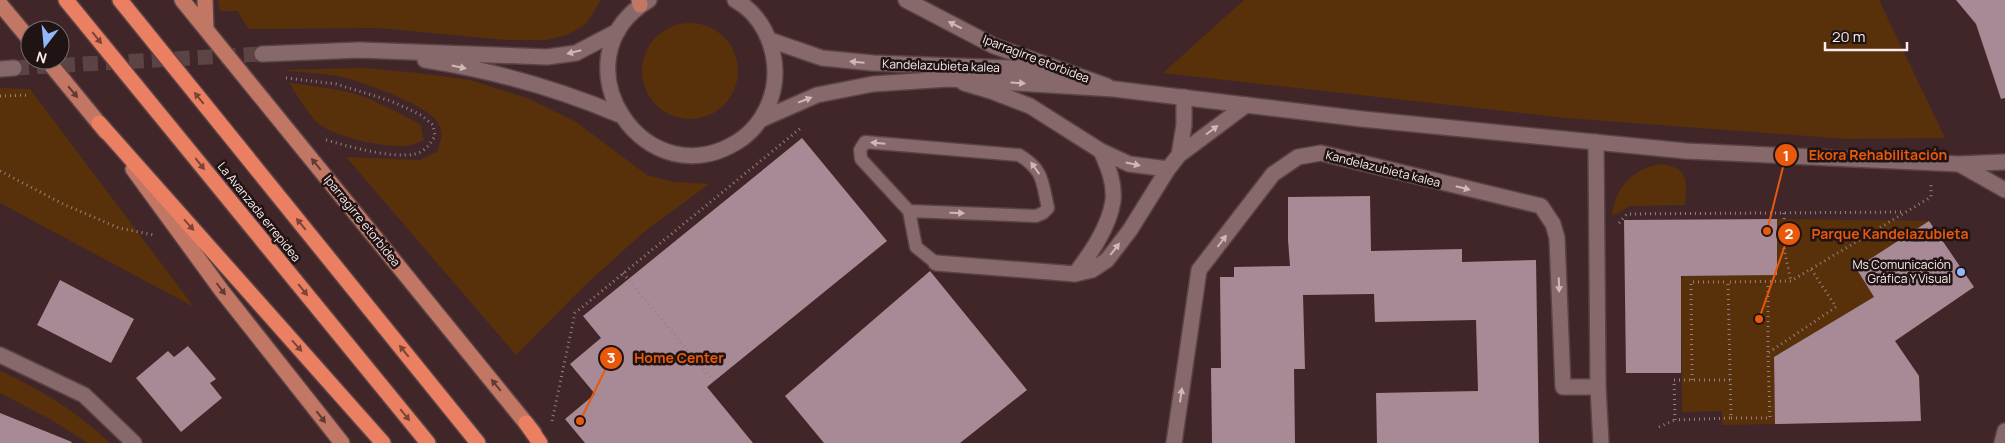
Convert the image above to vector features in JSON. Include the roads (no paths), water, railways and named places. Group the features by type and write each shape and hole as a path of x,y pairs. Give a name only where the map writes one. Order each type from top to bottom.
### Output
{"highway":[{"name":"La Avanzada errepidea","path":"66,0 428,443"},
{"name":"La Avanzada errepidea","path":"120,0 478,443"},
{"path":"99,123 383,443"},
{"path":"526,423 541,443"}],"main road":[{"name":"Iparragirre etorbidea","path":"182,0 526,423"},
{"path":"205,0 206,29"},
{"path":"0,4 20,28"},
{"path":"55,70 99,123 222,291 342,443"}],"street":[{"path":"643,2 628,17 618,31 611,47 608,64 608,82 612,99 620,115 631,130 645,141 662,150 679,154 698,155 716,152 748,134 760,120 770,102 775,82 775,60 770,40 752,13 735,0"},
{"name":"Iparragirre etorbidea","path":"906,0 994,46 1114,89"},
{"path":"262,54 359,50 547,57 576,53 618,31"},
{"name":"Kandelazubieta kalea","path":"770,40 822,58 873,63 1011,68 1114,89"},
{"path":"359,50 429,60 498,74 582,99 620,115"},
{"path":"948,79 991,91 1030,106 1100,151 1129,164 1168,169"},
{"name":"Kandelazubieta kalea","path":"760,120 817,95 872,84 948,79 1114,89 1362,119 1686,151 1959,164 2005,162"},
{"path":"1179,155 1184,125 1184,97"},
{"path":"936,263 1075,274 1092,270 1107,260 1130,230 1168,169 1179,155 1246,105"},
{"path":"1596,142 1598,387 1601,443"},
{"path":"1075,274 1098,238 1112,201 1109,170 1100,151"},
{"name":"Kandelazubieta kalea","path":"1174,443 1199,270 1273,174 1298,157 1321,153 1541,206 1553,224 1557,238 1564,387 1598,387"},
{"name":"Kandelazubieta kalea","path":"1959,164 2005,190"},
{"path":"0,355 84,395 134,443"},
{"path":"2002,443 2005,430"}],"lane":[{"path":"909,211 1036,216 1044,213 1048,208 1039,171 1019,155 865,142 860,150 861,159 909,211 916,247 936,263"}],"tunnel":[{"path":"14,68 262,54"}],"place":[{"name":"Ekora Rehabilitación","path":"1767,231"},
{"name":"Ms Comunicación Gráfica Y Visual","path":"1961,272"},
{"name":"Parque Kandelazubieta","path":"1759,319"},
{"name":"Home Center","path":"580,421"}]}
